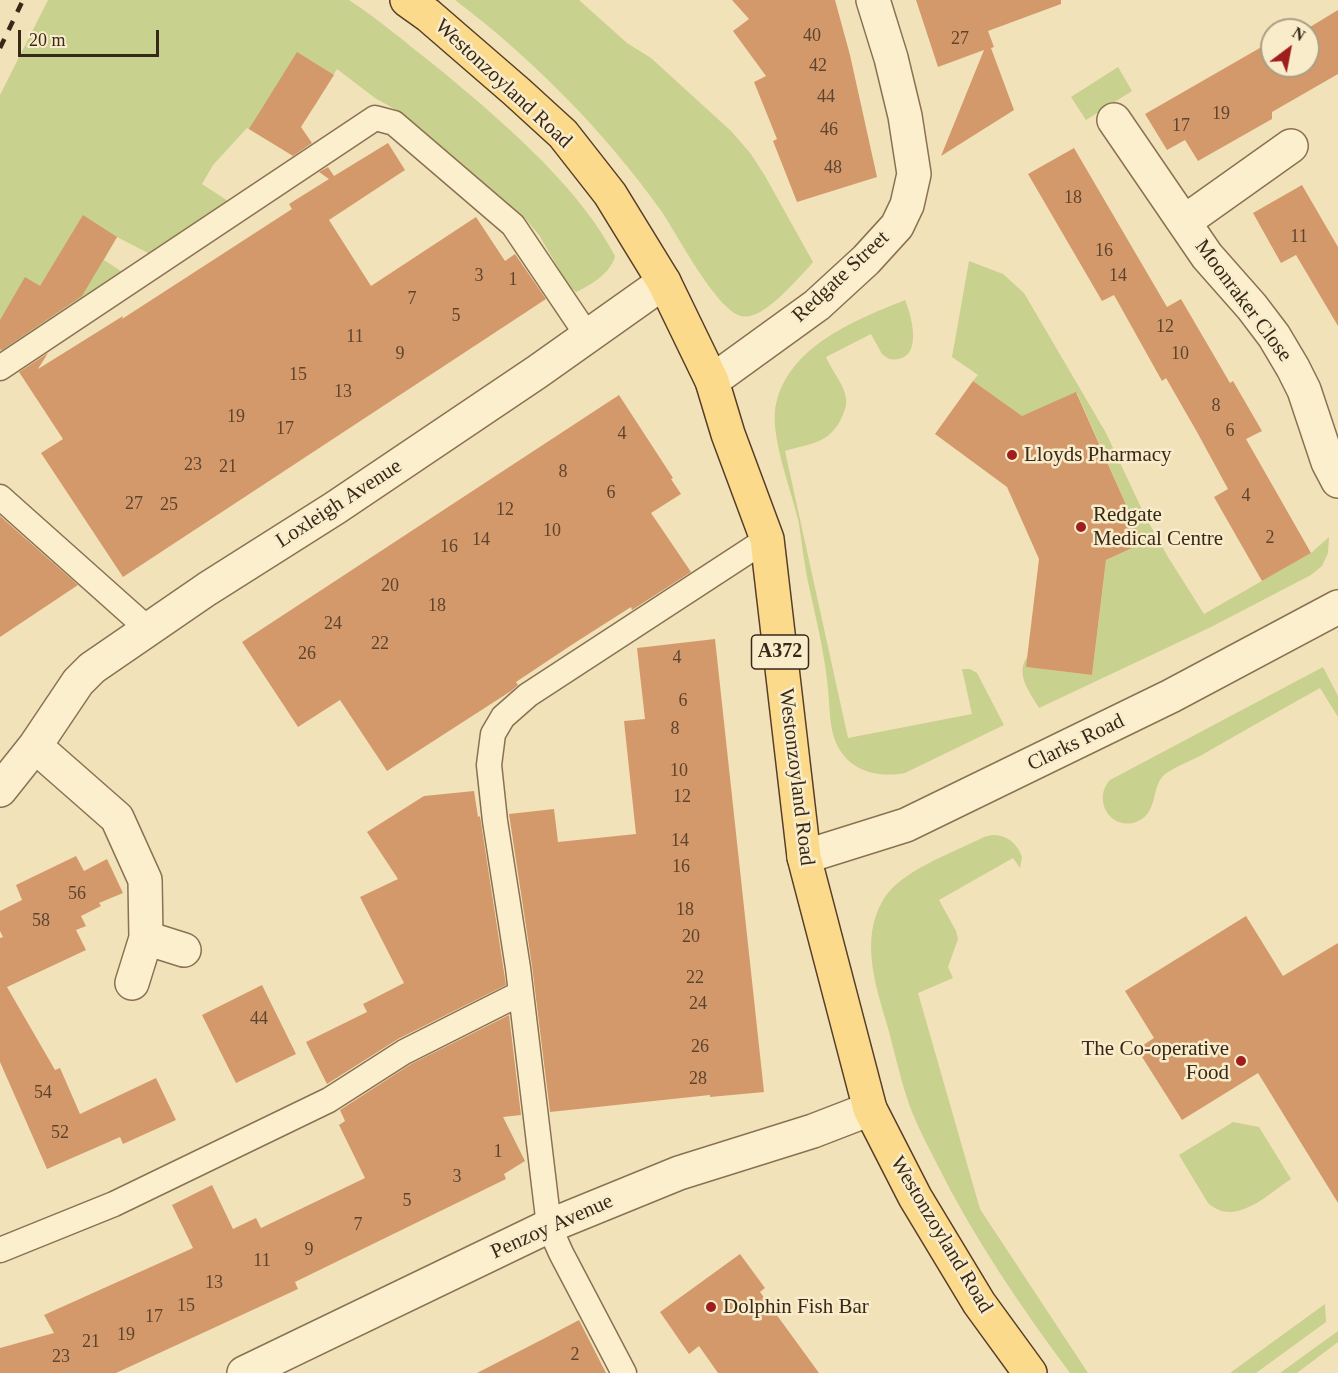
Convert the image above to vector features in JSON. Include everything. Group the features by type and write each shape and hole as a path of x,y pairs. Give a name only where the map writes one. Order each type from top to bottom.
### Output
{"main road":[{"name":"Westonzoyland Road","path":"407,0 446,30 563,134 610,194 664,282 712,381 728,434 767,539 804,857 870,1109 915,1197 979,1303 1030,1373"}],"street":[{"name":"Redgate Street","path":"712,381 817,304 867,260 897,226 907,205 914,174 905,116 891,58 873,0"},
{"name":"Moonraker Close","path":"1114,120 1221,274 1252,307 1274,336 1304,390 1328,462 1338,481"},
{"name":"Moonraker Close","path":"1184,222 1291,146"},
{"name":"Loxleigh Avenue","path":"0,790 35,746 78,682 92,668 207,589 335,508 537,372 664,282"},
{"name":"Clarks Road","path":"804,857 906,825 1160,701 1338,607"},
{"path":"35,746 117,818 145,880 146,938 132,984"},
{"path":"146,938 184,950"},
{"name":"Penzoy Avenue","path":"244,1373 549,1226 679,1173 813,1131 870,1109"}],"lane":[{"path":"0,368 375,118 394,123 513,225 587,335"},
{"path":"0,497 148,629"},
{"path":"624,1373 549,1226 521,993 491,787 489,765 493,734 504,717 528,695 767,539"},
{"path":"0,1250 114,1203 329,1100 404,1052 521,993"}],"green space":[{"path":"48,0 349,0 433,64 533,152 558,177 599,229 615,256 613,262 600,278 576,292 568,285 539,235 523,216 405,115 375,98 337,69 314,107 277,146 247,128 213,165 202,184 231,203 154,256 117,237 104,260 127,275 0,357 0,95"},
{"path":"455,0 579,0 627,43 651,58 731,131 751,154 765,176 813,262 778,299 759,313 741,316 731,311 709,286 662,212 617,153 540,72"},
{"path":"1118,67 1132,91 1086,120 1071,97"},
{"path":"969,261 1003,274 1024,293 1106,433 1145,516 1204,614 1311,553 1329,537 1328,553 1322,566 1311,575 1211,627 1039,708 1023,676 1024,663 1028,656 1027,667 1092,675 1106,560 1143,543 1077,393 1039,409 1052,438 973,381 978,375 952,357"},
{"path":"905,300 913,328 912,348 907,355 900,359 889,359 882,354 871,334 826,357 845,394 846,404 842,417 825,438 785,451 848,738 972,714 962,669 970,669 977,673 1004,725 905,773 886,775 858,768 844,756 833,733 827,676 799,524 778,444 775,413 777,400 785,380 812,349 847,326"},
{"path":"1323,667 1338,696 1338,717 1320,688 1166,773 1159,781 1151,807 1143,818 1127,824 1118,822 1106,812 1103,796 1110,780"},
{"path":"992,835 1007,838 1014,844 1022,857 1020,868 1013,858 939,900 958,939 948,967 953,978 918,993 980,1209 1088,1373 1070,1373 1000,1272 952,1193 909,1104 874,977 872,931 882,902 890,891 900,881 927,864"},
{"path":"1233,1122 1259,1127 1291,1179 1251,1206 1229,1212 1218,1210 1208,1203 1179,1155"},
{"path":"1325,1304 1326,1322 1256,1373 1230,1373"},
{"path":"1338,1331 1338,1342 1297,1373 1280,1373"}],"building":[{"path":"732,0 835,0 850,55 877,177 797,202 773,141 777,139 754,82 766,76 733,31 749,19"},
{"path":"916,0 1061,0 1061,4 988,31 994,47 991,48 1014,110 941,156 984,50 938,67"},
{"path":"1338,10 1338,74 1272,112 1272,119 1198,161 1185,140 1167,150 1145,114 1260,48 1260,78 1320,78 1320,21"},
{"path":"297,52 334,75 301,127 312,143 293,156 249,129"},
{"path":"388,143 405,170 329,220 371,286 476,217 505,261 515,254 546,299 123,577 41,453 63,439 19,372 48,353 38,369 123,316 122,319 292,209 289,204 329,179 319,172 328,167 334,176"},
{"path":"1074,148 1167,307 1181,299 1230,383 1233,381 1262,431 1246,439 1311,553 1262,581 1214,497 1228,489 1166,378 1162,381 1114,295 1102,301 1028,174"},
{"path":"1302,185 1338,247 1338,326 1296,255 1281,263 1253,213"},
{"path":"83,215 117,237 82,296 2,350 0,349 0,320 25,277 40,286"},
{"name":"Redgate Medical Centre","path":"973,381 1022,416 1076,392 1143,543 1106,560 1092,675 1026,667 1039,559 1007,487 935,434"},
{"path":"619,395 681,494 651,513 691,572 573,644 516,682 518,685 511,691 387,771 340,700 298,727 242,642"},
{"path":"0,516 78,585 0,637"},
{"path":"715,639 764,1092 710,1097 710,1095 550,1112 532,966 509,814 554,809 558,842 636,834 624,721 645,719 637,648"},
{"path":"474,791 478,817 480,816 506,985 398,1039 327,1084 306,1042 367,1012 363,1004 404,983 360,897 398,879 367,832 424,796"},
{"path":"76,856 84,871 107,859 123,893 99,903 101,906 81,916 86,926 76,930 86,950 7,987 55,1070 60,1068 80,1114 156,1078 176,1120 123,1144 120,1137 47,1169 0,1062 0,938 3,937 0,931 0,911 22,900 16,885"},
{"name":"The Co-operative Food","path":"1246,916 1283,976 1338,943 1338,1203 1258,1073 1182,1120 1137,1049 1154,1038 1125,991"},
{"path":"262,985 296,1054 236,1083 202,1015"},
{"path":"509,1015 521,1115 503,1117 525,1161 504,1174 506,1179 295,1282 298,1289 116,1373 0,1373 0,1348 54,1333 44,1315 193,1248 172,1205 212,1185 233,1229 256,1218 261,1228 365,1178 339,1125 345,1121 340,1110 411,1064"},
{"path":"740,1254 765,1288 760,1292 819,1373 718,1373 699,1346 689,1354 660,1312"},
{"path":"579,1320 606,1373 477,1373 545,1338"}],"railway":[{"path":"0,48 23,0"}],"place":[{"name":"Lloyds Pharmacy","path":"1012,455"},
{"name":"Redgate Medical Centre","path":"1081,527"},
{"name":"The Co-operative Food","path":"1241,1061"},
{"name":"Dolphin Fish Bar","path":"711,1307"}]}
